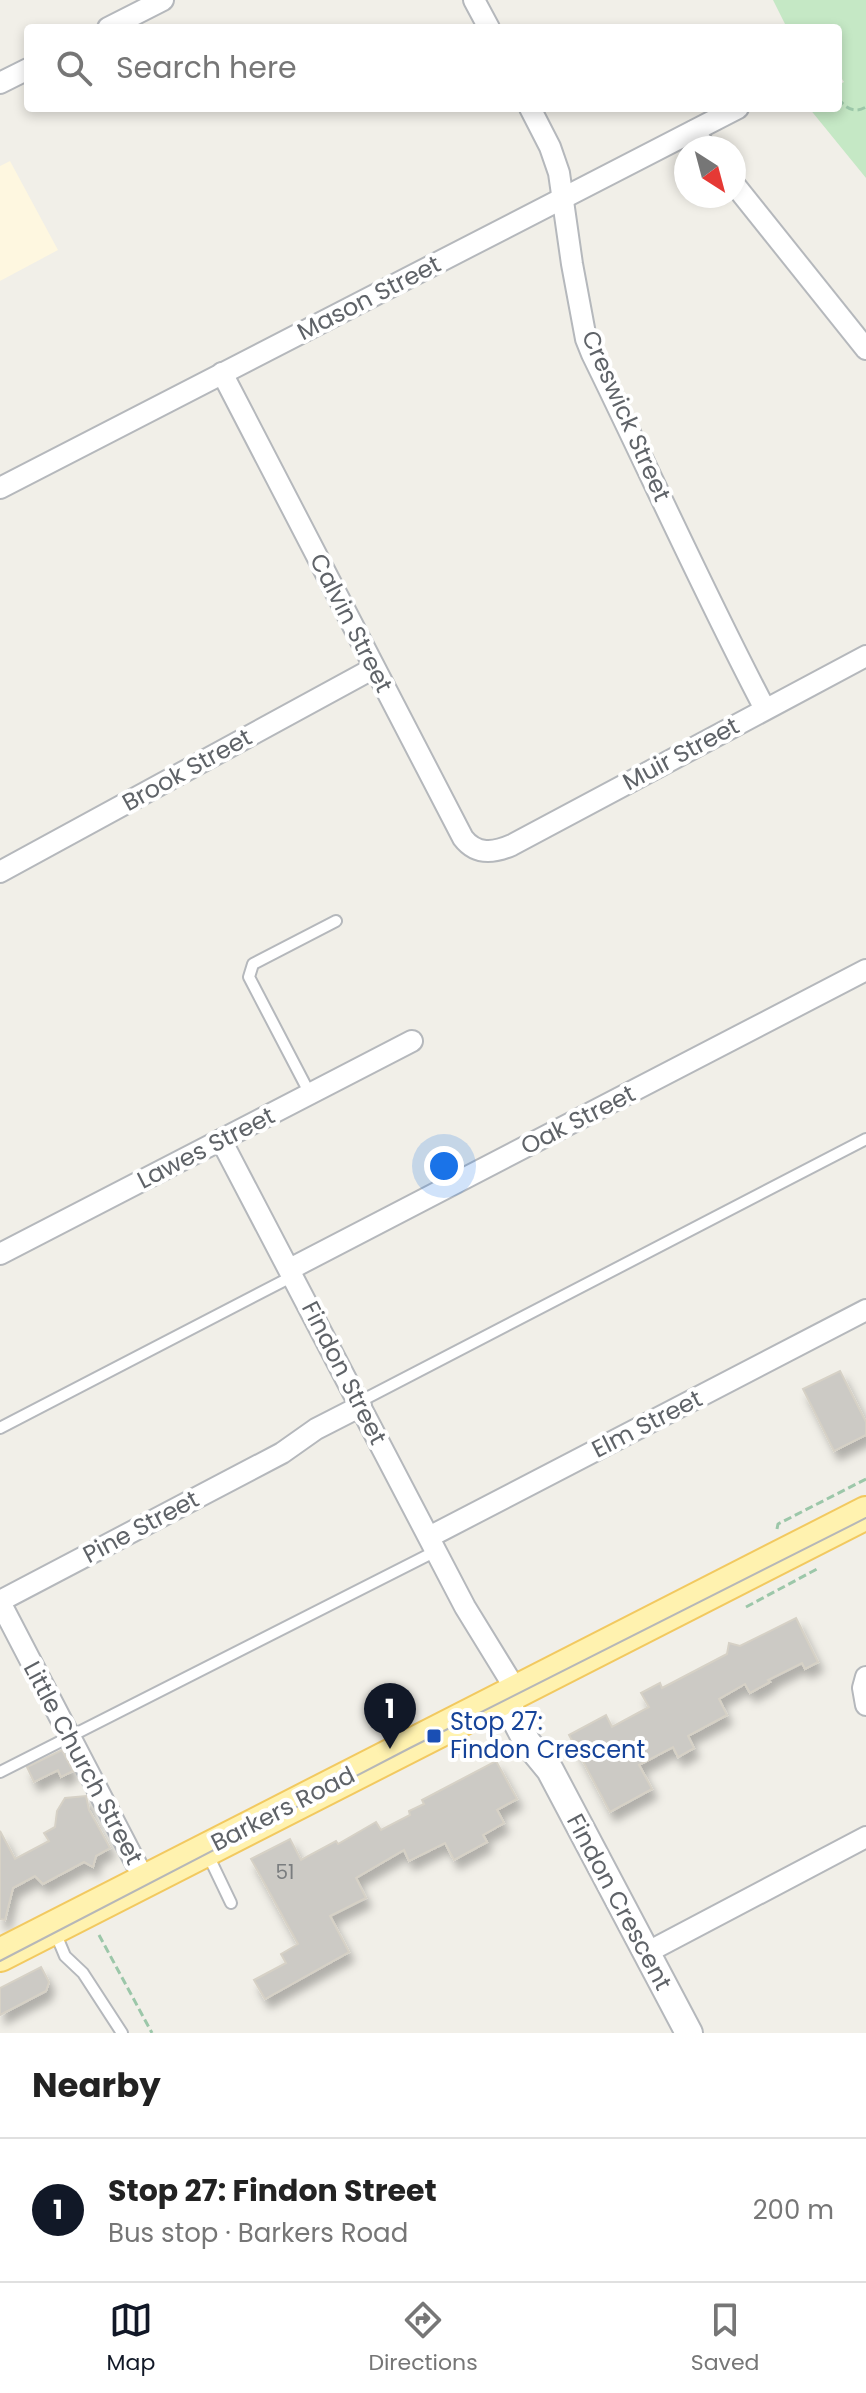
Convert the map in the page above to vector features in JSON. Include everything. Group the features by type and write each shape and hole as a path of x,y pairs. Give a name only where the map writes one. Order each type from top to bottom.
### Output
{"main road":[{"name":"Barkers Road","path":"0,1955 866,1513"}],"street":[{"path":"116,24 163,0"},
{"path":"474,0 487,24"},
{"path":"0,83 24,71"},
{"name":"Creswick Street","path":"532,112 556,162 586,339 711,605 765,709"},
{"name":"Mason Street","path":"0,488 730,112"},
{"path":"694,131 698,136"},
{"path":"746,199 866,349"},
{"name":"Calvin Street","path":"222,373 463,838 474,849 496,851"},
{"name":"Muir Street","path":"496,851 866,656"},
{"name":"Brook Street","path":"0,872 374,668"},
{"name":"Oak Street","path":"292,1273 866,970"},
{"name":"Lawes Street","path":"0,1254 412,1041"},
{"name":"Findon Street","path":"221,1140 510,1693"},
{"name":"Elm Street","path":"433,1544 866,1310"},
{"name":"Pine Street","path":"0,1602 282,1453 316,1429 362,1409"},
{"name":"Little Church Street","path":"0,1602 145,1881"},
{"path":"866,1677 863,1688 866,1705"},
{"name":"Findon Crescent","path":"510,1693 539,1736 550,1770 689,2033"},
{"path":"646,1953 866,1837"}],"lane":[{"path":"310,1094 249,977 253,964 336,921"},
{"path":"362,1409 866,1139"},
{"path":"0,1428 292,1273"},
{"path":"0,1772 433,1544"},
{"path":"205,1850 231,1903"},
{"path":"53,1928 65,1956 83,1973 122,2033"}],"path":[{"path":"842,104 852,110 866,107"},
{"path":"778,1524 866,1479"},
{"path":"746,1607 826,1564"},
{"path":"99,1935 152,2033"}],"shaded area":[{"path":"10,161 58,250 0,281 0,166"}],"green space":[{"path":"773,0 866,0 866,178 812,112 842,112 842,24 785,24"}],"building":[{"path":"840,1371 866,1422 866,1435 834,1451 803,1389"},
{"path":"796,1618 818,1662 805,1669 802,1663 750,1693 745,1684 719,1699 727,1715 688,1736 694,1748 678,1757 673,1747 639,1765 652,1789 610,1812 569,1735 606,1715 612,1727 649,1707 641,1693 660,1683 662,1688 727,1654 729,1643 740,1646"},
{"path":"62,1750 73,1771 61,1777 58,1770 34,1782 27,1767"},
{"path":"496,1761 517,1799 497,1810 504,1823 483,1835 487,1842 454,1860 445,1843 409,1861 404,1850 356,1878 366,1898 330,1916 349,1952 265,1999 254,1980 286,1963 281,1954 298,1944 251,1859 290,1839 301,1860 336,1841 338,1844 376,1822 381,1830 410,1815 409,1811 424,1804 422,1800"},
{"path":"86,1796 89,1810 110,1848 96,1856 93,1867 84,1862 43,1884 35,1876 13,1888 5,1920 0,1919 0,1831 15,1859 49,1841 44,1833 55,1827 57,1811 65,1798"},
{"path":"41,1967 49,1982 46,1991 0,2015 0,1988"}],"tram line":[{"path":"0,1961 410,1748 866,1518"}],"place":[{"name":"Stop 27: Findon Crescent","path":"434,1736"},
{"name":"Stop 27: Findon Street","path":"390,1749"}]}
